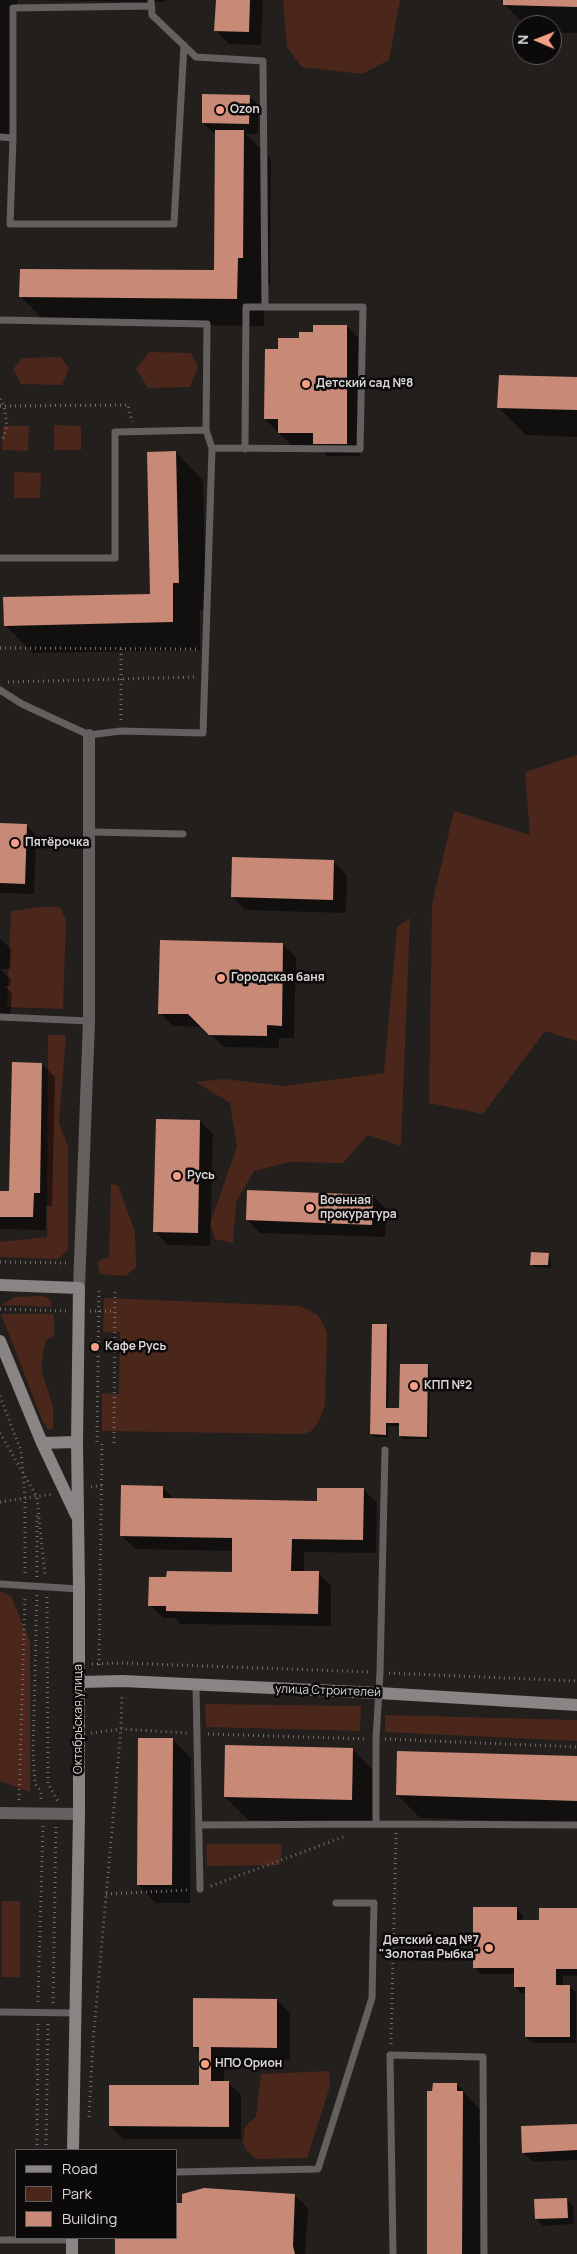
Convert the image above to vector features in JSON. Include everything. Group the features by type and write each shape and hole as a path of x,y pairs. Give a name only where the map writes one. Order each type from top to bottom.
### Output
{"street":[{"path":"0,1285 79,1288 89,1021 91,832 89,735"},
{"name":"Октябрьская улица","path":"74,2149 79,1735 76,1442 79,1288"},
{"path":"0,1341 42,1443 78,1520"},
{"path":"42,1443 76,1442"},
{"name":"улица Строителей","path":"79,1682 123,1681 196,1686 379,1693 577,1705"},
{"path":"0,1813 78,1814"},
{"path":"72,2239 72,2254"}],"lane":[{"path":"10,224 13,138 13,8 151,3 152,15 196,57 264,61 264,306"},
{"path":"0,225 174,224 184,45"},
{"path":"0,137 13,138"},
{"path":"212,448 360,449 363,307 246,307 245,448"},
{"path":"0,320 207,324 206,430 212,448 203,733 122,731 89,735 22,704 0,690"},
{"path":"0,558 115,558 115,432 206,430"},
{"path":"91,832 183,834"},
{"path":"0,1017 89,1021"},
{"path":"376,1824 376,1739 380,1673 385,1450"},
{"path":"0,1584 79,1589"},
{"path":"196,1686 200,1890"},
{"path":"199,1825 577,1825"},
{"path":"178,2172 318,2169 372,1998 374,1902 336,1903"},
{"path":"0,2012 75,2013"},
{"path":"393,2254 390,2055 483,2057 484,2254"},
{"path":"0,2240 72,2239"}],"path":[{"path":"0,400 7,426 3,438 0,438"},
{"path":"2,406 128,406 134,432"},
{"path":"0,648 207,648"},
{"path":"121,649 122,731"},
{"path":"0,682 206,677"},
{"path":"0,1262 79,1264"},
{"path":"97,1442 98,1288"},
{"path":"114,1443 116,1288"},
{"path":"0,1309 115,1311"},
{"path":"0,1396 21,1451 25,1499 25,1586 19,1813"},
{"path":"0,1433 37,1497 46,1587 48,1784 59,1803 57,1814 53,2002"},
{"path":"99,1665 102,1442"},
{"path":"89,2121 92,2042 121,1728 123,1663"},
{"path":"79,1664 123,1663 577,1681"},
{"path":"79,1735 121,1728 198,1734 577,1747"},
{"path":"390,2055 396,1825"},
{"path":"106,1894 200,1890 348,1835"},
{"path":"46,2149 48,2021"}],"green space":[{"path":"283,0 400,0 389,60 362,74 302,67 287,47"},
{"path":"149,352 191,353 198,367 190,387 148,388 136,369"},
{"path":"61,357 69,369 62,385 21,384 13,369 22,358"},
{"path":"54,425 81,426 81,450 54,450"},
{"path":"3,426 29,426 28,451 2,450"},
{"path":"14,472 41,473 40,498 14,498"},
{"path":"577,755 577,1041 545,1031 483,1114 429,1103 432,904 454,811 530,835 525,772"},
{"path":"39,907 60,907 66,920 63,1009 7,1007 11,911"},
{"path":"410,918 401,1146 368,1135 343,1163 290,1162 254,1171 236,1202 233,1243 215,1239 210,1224 237,1147 230,1103 196,1082 224,1079 285,1086 384,1073 397,927"},
{"path":"48,1035 66,1035 59,1123 68,1147 68,1250 58,1259 0,1257 0,1242 47,1237"},
{"path":"111,1184 118,1185 135,1232 136,1267 126,1276 100,1274 97,1262 109,1257"},
{"path":"43,1296 51,1300 51,1307 1,1305 14,1297"},
{"path":"104,1298 300,1306 318,1315 327,1332 325,1405 318,1423 310,1432 301,1434 102,1431 102,1393 119,1394 120,1332 103,1332"},
{"path":"1,1314 54,1314 54,1336 46,1340 42,1358 42,1372 53,1407 53,1429 48,1429 43,1422"},
{"path":"0,1591 11,1596 30,1641 30,1792 0,1781"},
{"path":"205,1704 361,1706 360,1731 206,1727"},
{"path":"385,1715 577,1720 577,1741 385,1732"},
{"path":"206,1844 282,1844 280,1865 207,1866"},
{"path":"2,1901 20,1901 20,1977 2,1977"},
{"path":"329,2071 330,2086 307,2158 256,2159 247,2151 243,2143 245,2127 256,2116 261,2074"}],"building":[{"path":"216,0 250,0 249,32 214,31"},
{"path":"503,0 577,0 577,7 503,5"},
{"path":"202,94 250,95 249,124 202,123"},
{"path":"215,130 244,130 243,258 238,258 237,299 19,297 20,269 214,270"},
{"name":"Детский сад №8","path":"313,325 347,325 347,444 313,444 313,433 278,433 278,419 264,419 265,349 278,349 278,338 299,338 299,332 313,332"},
{"path":"499,375 577,377 577,410 497,408"},
{"path":"176,451 179,583 173,583 173,622 4,626 3,597 150,594 147,452"},
{"path":"0,823 27,824 25,884 0,883"},
{"path":"232,857 334,860 333,900 231,897"},
{"name":"Городская баня","path":"160,940 283,943 282,1026 267,1025 267,1036 209,1035 188,1014 158,1014"},
{"path":"12,1062 42,1063 40,1193 34,1193 33,1217 0,1217 0,1191 9,1191"},
{"name":"Русь","path":"156,1119 200,1120 198,1233 153,1232"},
{"name":"Военная прокуратура","path":"247,1190 373,1195 372,1225 246,1220"},
{"path":"531,1252 549,1253 548,1265 530,1265"},
{"name":"КПП №2","path":"372,1324 387,1324 386,1408 399,1408 400,1364 428,1364 427,1437 399,1436 399,1423 386,1423 386,1435 370,1434"},
{"path":"121,1485 163,1486 163,1498 317,1501 317,1488 364,1488 363,1540 292,1539 291,1571 319,1571 318,1614 166,1611 166,1606 148,1606 149,1577 166,1577 167,1571 232,1572 232,1538 120,1536"},
{"path":"138,1738 173,1738 172,1885 137,1885"},
{"path":"225,1745 353,1748 352,1800 224,1797"},
{"path":"397,1751 577,1756 577,1801 396,1795"},
{"path":"473,1907 517,1907 517,1920 539,1920 539,1908 577,1908 577,1969 556,1969 556,1985 570,1985 570,2037 525,2037 525,1987 514,1987 514,1968 473,1968"},
{"name":"НПО Орион","path":"193,1998 277,1999 277,2048 211,2047 211,2081 229,2081 229,2127 109,2126 109,2085 199,2085 199,2047 193,2047"},
{"path":"433,2083 457,2083 457,2091 463,2091 462,2254 427,2254 427,2091 432,2091"},
{"path":"577,2124 577,2150 522,2153 521,2126"},
{"path":"204,2188 295,2194 293,2246 295,2254 115,2254 115,2239 178,2239 178,2203 182,2203 182,2194"},
{"path":"567,2198 568,2218 535,2219 534,2199"}],"place":[{"name":"Ozon","path":"220,110"},
{"name":"Детский сад №8","path":"306,384"},
{"name":"Пятёрочка","path":"15,843"},
{"name":"Городская баня","path":"221,978"},
{"name":"Русь","path":"177,1176"},
{"name":"Военная прокуратура","path":"310,1208"},
{"name":"Кафе Русь","path":"95,1347"},
{"name":"КПП №2","path":"414,1386"},
{"name":"Детский сад №7 \"Золотая Рыбка\"","path":"489,1948"},
{"name":"НПО Орион","path":"205,2064"}]}
